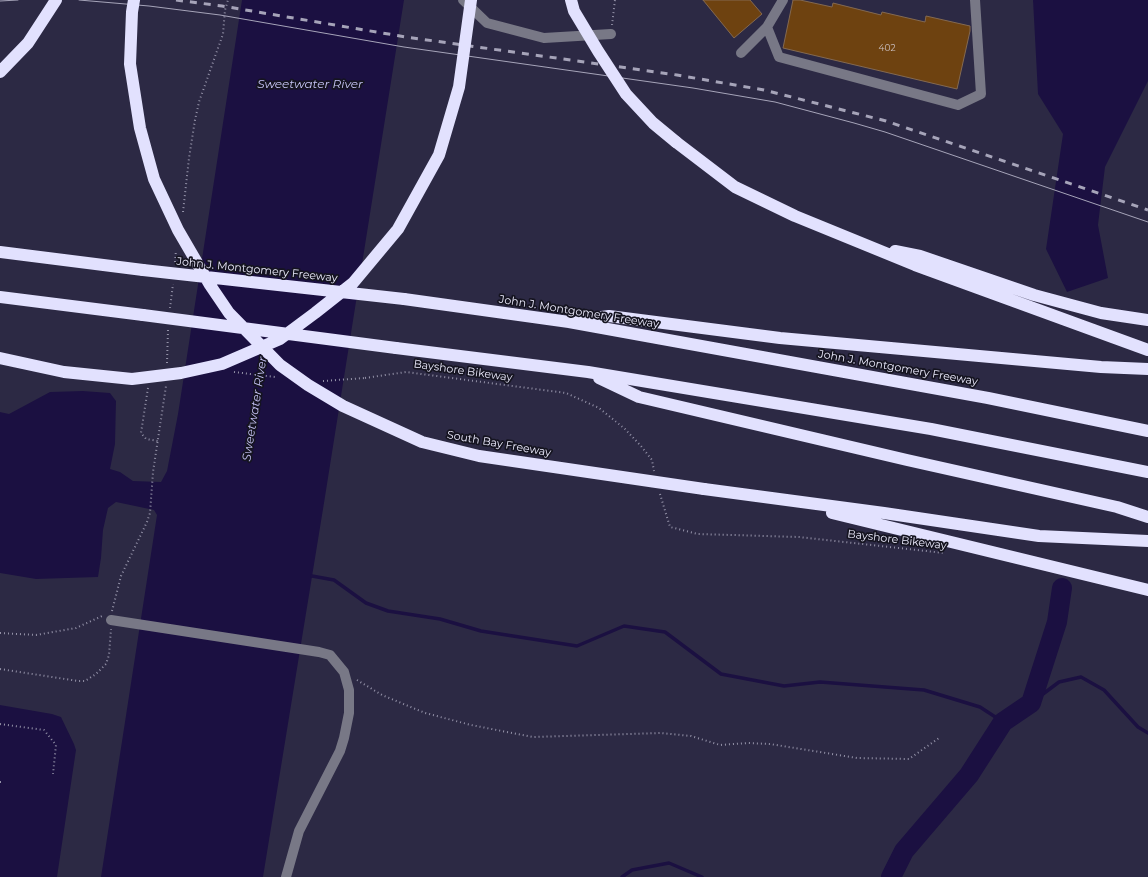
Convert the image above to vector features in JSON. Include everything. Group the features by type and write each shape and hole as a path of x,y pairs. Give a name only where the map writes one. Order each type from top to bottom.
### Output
{"highway":[{"path":"0,72 28,43 56,0"},
{"name":"South Bay Freeway","path":"134,0 132,12 130,64 140,128 154,179 178,230 210,285 230,313 280,365 308,385 343,406 422,442 479,456 780,500"},
{"path":"0,358 64,372 132,379 181,373 222,364 280,339 315,313 353,283 398,229 439,155 459,87 471,0"},
{"path":"570,0 574,10 598,51 626,94 653,123 735,187 795,216 915,265 1148,350"},
{"path":"865,245 920,256 1034,295 1101,313 1148,320"},
{"name":"John J. Montgomery Freeway","path":"0,252 143,270 404,299 569,322 988,398 1148,431"},
{"path":"0,297 588,372 931,429 1148,472"},
{"path":"569,322 609,316 780,338 1148,369"},
{"path":"588,372 639,397 862,450 1117,507 1148,517"},
{"path":"780,500 884,512 1039,536 1148,541"},
{"path":"780,500 1148,590"}],"lane":[{"path":"463,0 487,23 544,38 611,34"},
{"path":"741,53 767,27 783,0"},
{"path":"767,27 779,57 958,105 981,94 975,0"},
{"path":"108,617 319,652 330,655 344,672 349,690 349,713 342,744 340,751 300,831 286,877"}],"path":[{"path":"611,34 615,0"},
{"path":"164,364 171,364"},
{"path":"232,372 277,377"},
{"name":"Bayshore Bikeway","path":"322,381 365,378 406,372 566,393 599,408 625,429 652,460"},
{"path":"0,669 78,681 89,679 100,672 108,659 110,648 108,617 121,576 150,513 153,472 158,441 146,439 142,433 149,381"},
{"name":"Bayshore Bikeway","path":"661,498 670,527 698,534 799,537 950,554"},
{"path":"0,633 36,635 76,628 108,617"},
{"path":"344,672 382,695 425,713 471,726 533,737 661,733 691,736 720,745 748,742 770,744 857,758 909,759 939,738"},
{"path":"0,724 44,730 56,745 53,774"}],"water":[{"name":"Sweetwater River","path":"242,0 404,0 263,877 101,877 157,515 154,510 116,502 108,508 103,530 98,577 36,579 0,573 0,412 9,414 50,392 83,391 110,393 116,401 115,444 110,469 120,472 133,481 161,482 167,471 178,414"},
{"path":"1033,0 1148,0 1148,81 1105,167 1098,225 1108,278 1067,292 1046,249 1063,134 1038,94"},
{"path":"0,705 52,714 61,717 76,750 57,877 0,877"}],"building":[{"path":"703,0 750,0 762,14 734,38"},
{"path":"793,0 800,0 832,7 833,3 881,15 882,12 925,22 926,16 970,26 957,89 783,48"}],"waterway":[{"path":"312,576 334,580 366,603 388,611 440,619 481,631 577,646 624,626 665,632 721,674 784,686 820,682 924,690 980,707 1003,722"},
{"path":"891,877 904,851 969,775 1003,722 1031,703 1057,622 1062,588"},
{"path":"1031,703 1059,682 1081,677 1104,690 1138,727 1148,733"},
{"path":"622,877 632,870 669,863 702,877"}],"tram line":[{"path":"0,1 18,0"},
{"path":"79,0 149,6 220,15 404,47 693,88 775,102 885,132 1148,222"}],"railway":[{"path":"176,0 222,6 406,37 677,75 764,90 886,121 1148,210"}]}
